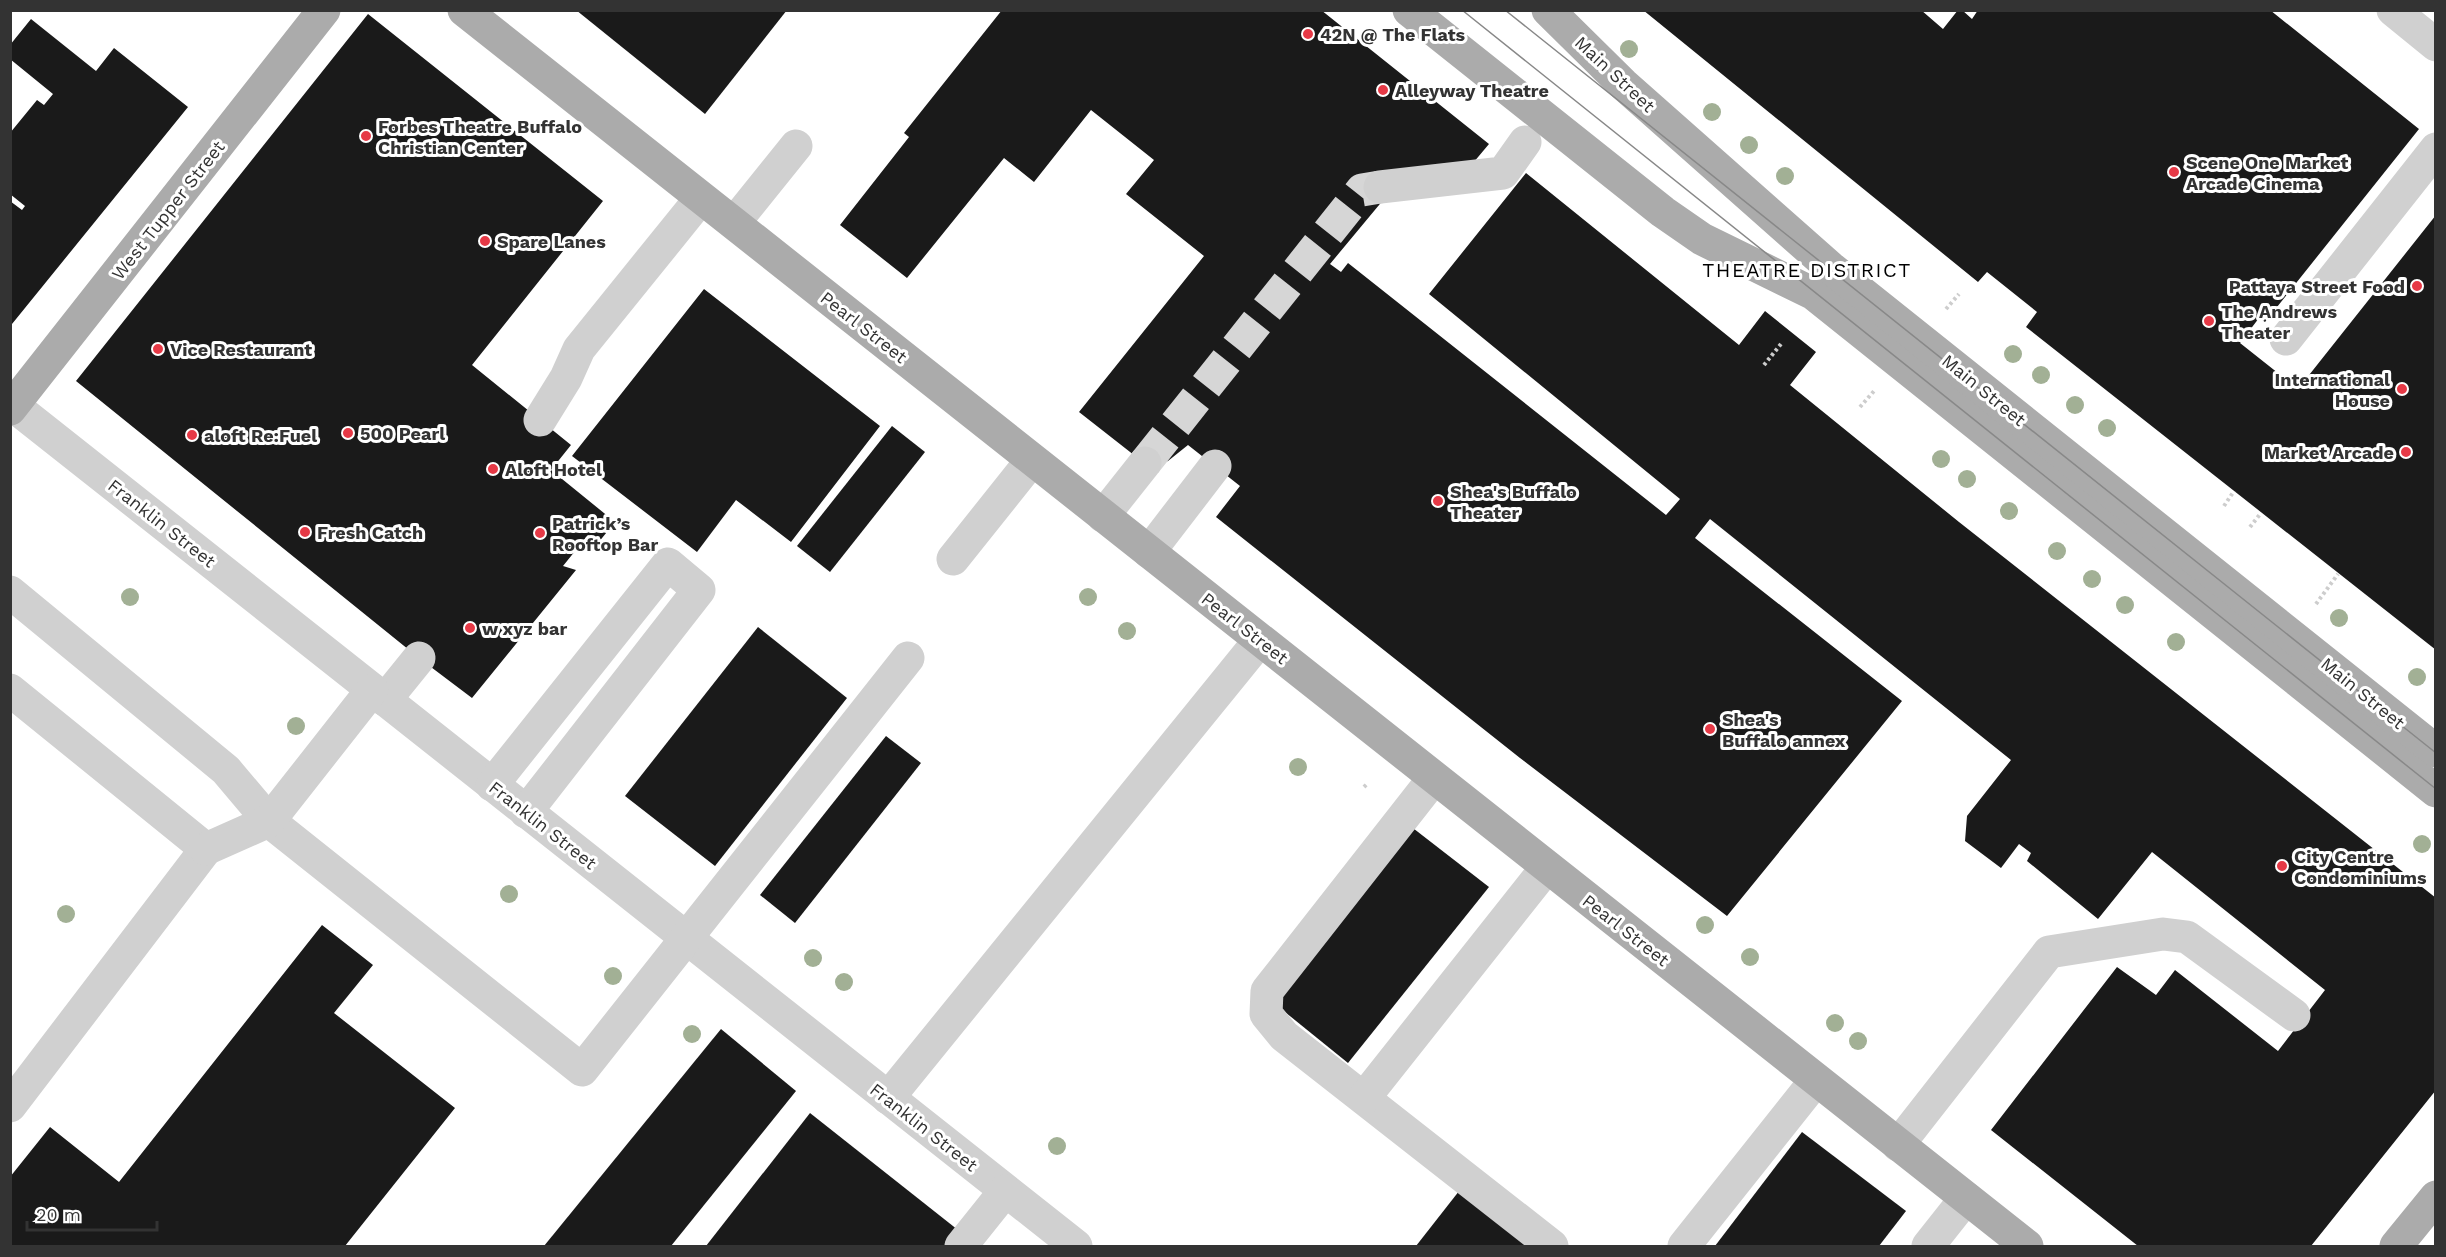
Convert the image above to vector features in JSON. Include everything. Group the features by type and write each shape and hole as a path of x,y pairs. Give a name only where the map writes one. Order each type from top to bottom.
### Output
{"main road":[{"name":"West Tupper Street","path":"11,406 324,10"},
{"name":"Pearl Street","path":"464,10 2027,1246"},
{"name":"Main Street","path":"1409,10 1663,212 1702,239 1814,294 2436,791"},
{"name":"Main Street","path":"1548,10 1623,84 1832,269 2436,751"},
{"path":"2396,1246 2436,1197"}],"street":[{"path":"2392,10 2436,45"},
{"path":"1380,187 1503,173 1525,142"},
{"path":"734,223 796,146"},
{"path":"2286,339 2436,149"},
{"path":"540,420 566,378 579,349 702,198"},
{"name":"Franklin Street","path":"11,406 1005,1191 1060,1242"},
{"path":"953,559 1032,459"},
{"path":"1103,516 1145,463"},
{"path":"1149,552 1215,466"},
{"path":"492,785 668,564 699,590 526,812"},
{"path":"10,592 226,770 269,821 582,1070 908,658"},
{"path":"888,1098 1260,640"},
{"path":"10,1106 206,849 269,821 379,695 419,658"},
{"path":"10,690 206,849"},
{"path":"1434,778 1267,991 1266,1014 1284,1036 1552,1246"},
{"path":"1364,1098 1547,867"},
{"path":"1898,1144 2049,952 2163,934 2187,937 2294,1015"},
{"path":"1684,1246 1816,1080"},
{"path":"961,1246 1005,1191"},
{"path":"1928,1246 1966,1198"}],"path":[{"path":"1764,365 1781,344"},
{"path":"2224,506 2234,491"},
{"path":"2250,527 2261,513"}],"building":[{"path":"576,10 787,10 705,114"},
{"path":"1002,10 1321,10 1489,144 1468,169 1461,165 1365,177 1389,193 1330,264 1341,272 1348,263 1666,515 1680,499 1429,294 1526,173 1739,345 1765,311 1816,352 1790,385 1959,522 2436,898 2436,1090 2311,1246 2138,1246 1991,1130 2117,967 2156,995 2175,970 2278,1051 2325,990 2152,852 2098,919 2027,861 2031,853 2019,844 2001,868 1965,841 1967,816 2011,760 1710,519 1695,538 1902,701 1727,916 1520,758 1216,517 1240,486 1188,445 1168,461 1157,465 1139,459 1079,412 1204,256 1126,194 1154,160 1091,110 1034,182 1004,158 907,278 840,225 909,137 904,133"},
{"path":"1643,10 1921,10 1943,29 1958,10 1962,10 1972,19 1978,10 2270,10 2419,129 2265,322 2259,318 2240,343 2298,389 2436,215 2436,650 2026,327 2037,312 1987,272 1978,282"},
{"name":"500 Pearl","path":"368,14 603,201 472,365 571,445 551,470 615,522 598,543 588,535 563,566 576,570 472,698 419,658 76,381"},
{"path":"31,19 96,71 114,48 188,107 12,324 10,323 10,201 22,210 25,206 10,194 10,133 37,100 44,105 53,94 10,59 10,45"},
{"path":"704,289 880,426 791,542 736,500 697,552 572,456"},
{"path":"892,426 925,452 830,572 797,546"},
{"path":"758,627 847,698 715,866 625,796"},
{"path":"886,736 921,763 795,923 760,895"},
{"path":"1409,825 1489,887 1348,1063 1280,1008 1278,988"},
{"path":"322,925 373,965 334,1013 455,1108 345,1246 10,1246 10,1177 50,1127 119,1182"},
{"path":"721,1029 796,1091 671,1246 544,1246"},
{"path":"810,1113 958,1230 945,1246 706,1246"},
{"path":"1802,1132 1906,1211 1879,1246 1715,1246"},
{"path":"1463,1186 1540,1246 1416,1246"}],"tunnel":[{"path":"1145,463 1362,190 1380,187"}],"tram line":[{"path":"1462,10 2436,789"},
{"path":"1505,10 2436,753"}],"place":[{"name":"42N @ The Flats","path":"1308,34"},
{"name":"Alleyway Theatre","path":"1383,90"},
{"name":"Forbes Theatre Buffalo Christian Center","path":"366,136"},
{"name":"Scene One Market Arcade Cinema","path":"2174,172"},
{"name":"Spare Lanes","path":"485,241"},
{"name":"Pattaya Street Food","path":"2417,286"},
{"name":"The Andrews Theater","path":"2209,321"},
{"name":"Vice Restaurant","path":"158,349"},
{"name":"International House","path":"2402,389"},
{"name":"500 Pearl","path":"348,433"},
{"name":"aloft Re:Fuel","path":"192,435"},
{"name":"Market Arcade","path":"2406,452"},
{"name":"Aloft Hotel","path":"493,469"},
{"name":"Shea's Buffalo Theater","path":"1438,501"},
{"name":"Fresh Catch","path":"305,532"},
{"name":"Patrick’s Rooftop Bar","path":"540,533"},
{"name":"w xyz bar","path":"470,628"},
{"name":"Shea's Buffalo annex","path":"1710,729"},
{"name":"City Centre Condominiums","path":"2282,866"}],"district":[{"name":"THEATRE DISTRICT","path":"1807,270"}]}
